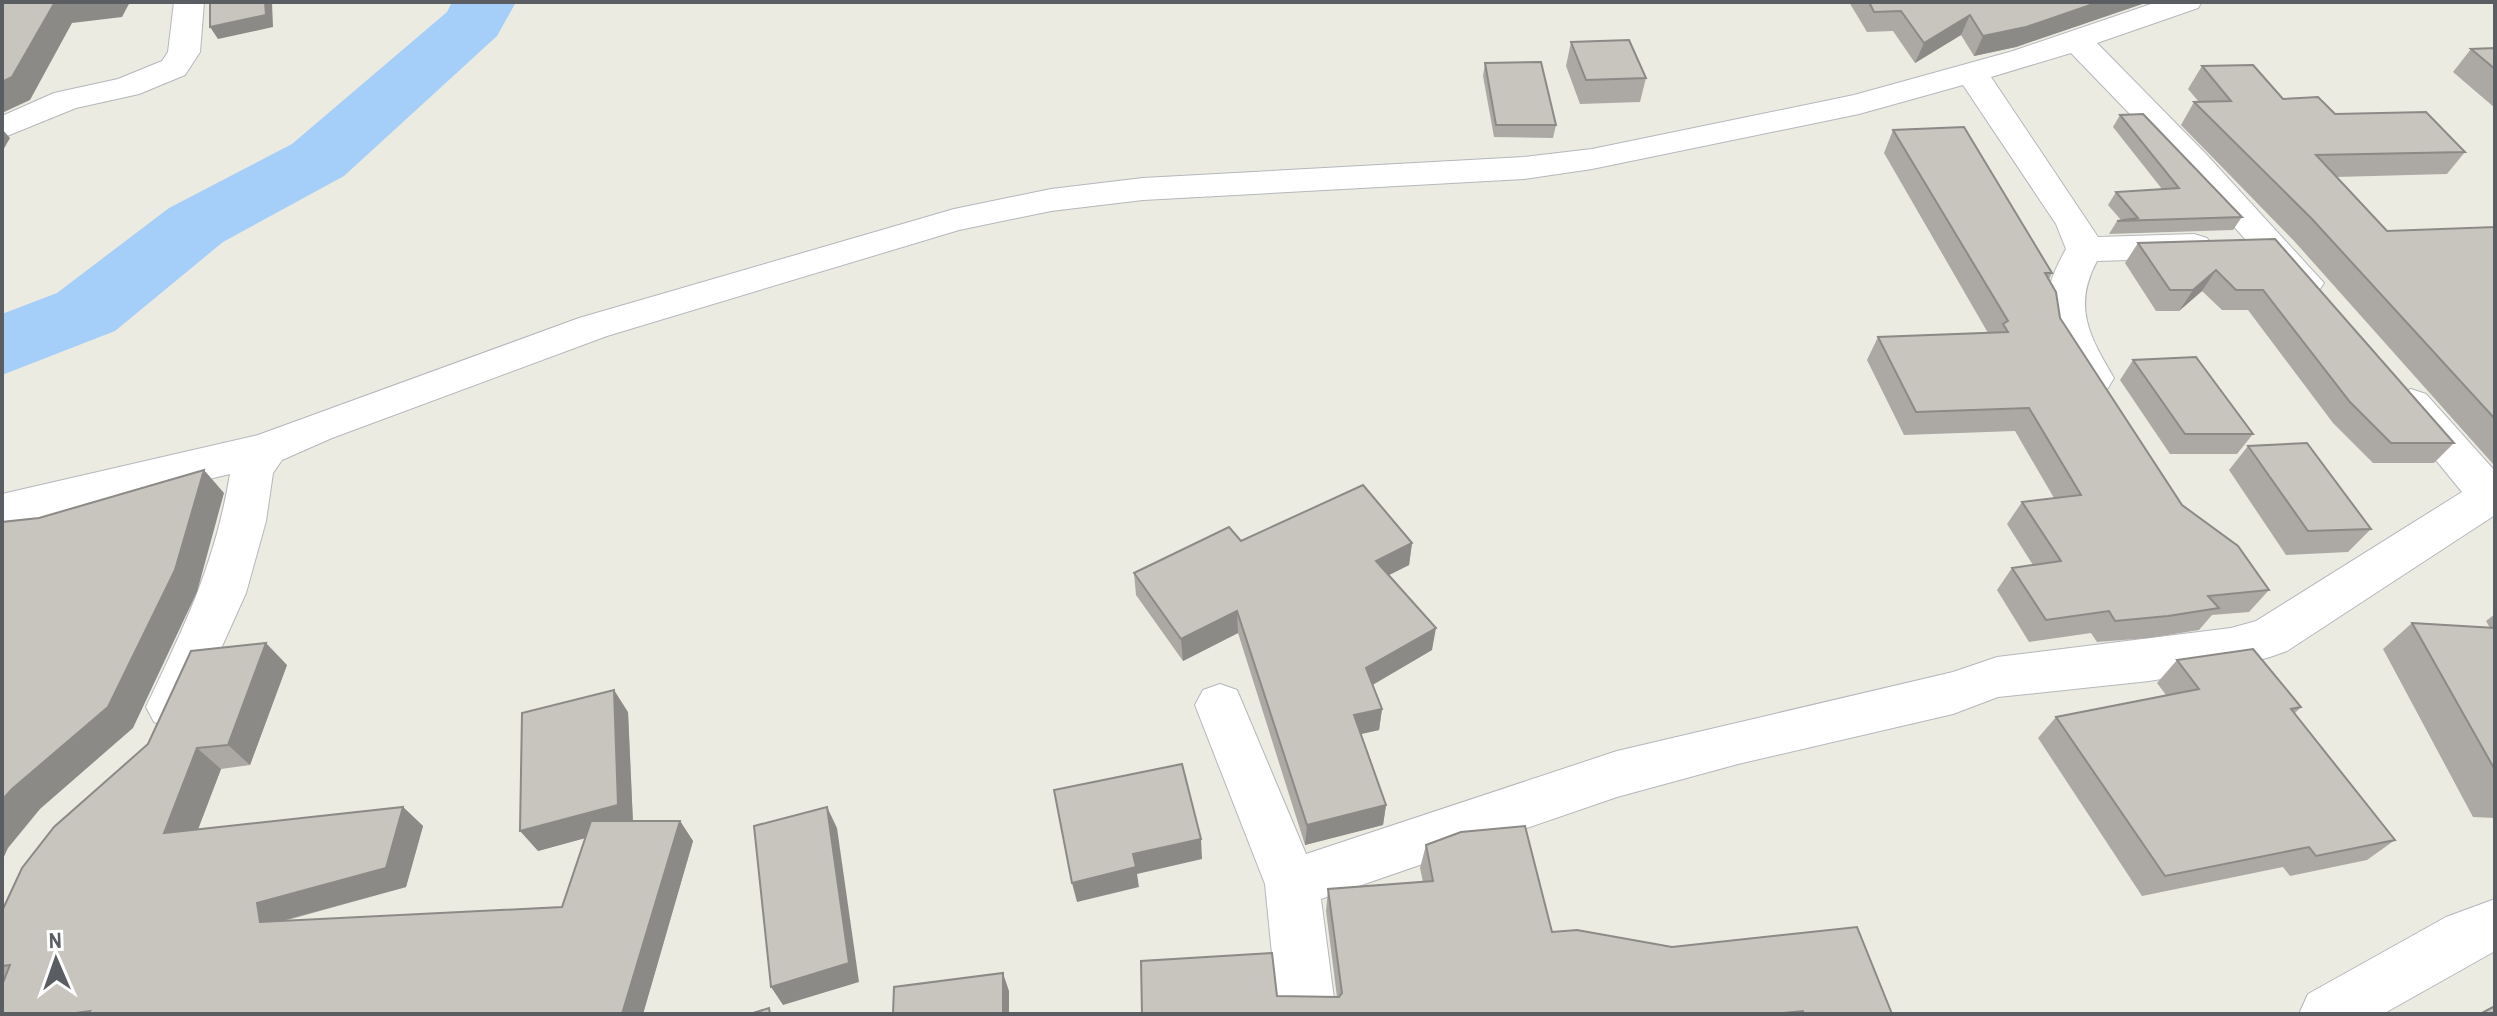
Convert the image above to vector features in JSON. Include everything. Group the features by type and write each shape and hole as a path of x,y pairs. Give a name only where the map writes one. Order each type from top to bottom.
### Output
{"street":[{"path":"2,128 66,100 127,87 174,68 184,52 189,2"},
{"path":"2076,2 2094,35 2333,314"},
{"path":"2,511 267,449 317,427 593,327 954,220 1051,200 1143,189 1524,168 1592,159 1859,104 2094,35 2187,2"},
{"path":"1970,71 2074,224 2085,249"},
{"path":"2085,249 2271,244"},
{"path":"2085,249 2064,291 2061,314 2069,340 2112,406"},
{"path":"1292,884 1617,774 1738,742 1953,693 1997,677 2231,648 2270,637 2276,608 2432,531 2493,496 2392,380"},
{"path":"153,746 223,593 244,521 252,470 267,449"},
{"path":"1220,705 1292,884 1307,1014"},
{"path":"2328,1014 2466,936 2495,925"}],"building":[{"path":"2,2 55,2 12,77 2,82"},
{"path":"210,2 265,2 266,15 210,27"},
{"path":"1869,2 2099,2 2026,27 1983,36 1970,15 1924,43 1901,11 1874,12"},
{"path":"1629,40 1646,78 1586,80 1571,42"},
{"path":"2495,48 2495,69 2471,49"},
{"path":"1541,62 1556,125 1496,125 1485,63"},
{"path":"2253,65 2283,99 2318,97 2335,114 2426,112 2465,152 2316,155 2387,231 2495,227 2495,419 2312,219 2194,102 2231,101 2202,66"},
{"path":"2143,114 2242,217 2117,221 2138,218 2116,192 2179,188 2120,115"},
{"path":"1964,127 2052,273 2045,273 2056,292 2060,318 2182,505 2238,546 2269,590 2208,596 2219,608 2168,616 2115,621 2109,611 2046,620 2012,568 2061,561 2022,502 2081,495 2029,408 1916,412 1878,337 2008,332 2003,324 2008,321 1893,130"},
{"path":"2275,239 2454,443 2391,443 2350,402 2263,290 2236,290 2216,270 2193,290 2170,290 2138,243"},
{"path":"2196,357 2253,434 2185,434 2133,360"},
{"path":"2307,443 2371,529 2308,531 2248,446"},
{"path":"204,470 175,570 108,707 2,800 2,522 39,518"},
{"path":"1363,485 1412,543 1376,561 1436,628 1366,668 1382,709 1354,715 1386,805 1307,825 1237,611 1181,639 1134,573 1229,527 1241,541"},
{"path":"2412,623 2495,628 2495,770"},
{"path":"266,643 228,745 197,748 164,833 403,807 386,868 257,903 260,922 562,907 591,821 680,821 622,1014 88,1014 90,1011 2,1014 2,985 10,965 2,966 2,911 22,868 54,827 148,744 191,651"},
{"path":"2253,649 2301,707 2291,709 2395,840 2316,856 2309,847 2165,876 2056,717 2199,689 2177,660"},
{"path":"614,690 618,805 520,831 522,713"},
{"path":"1182,764 1201,839 1133,854 1136,867 1072,883 1054,790"},
{"path":"827,807 849,963 771,987 754,826"},
{"path":"1525,826 1552,932 1577,930 1672,947 1857,927 1892,1014 1804,1014 1803,1011 1774,1014 1142,1014 1141,961 1272,953 1277,996 1339,997 1342,993 1328,889 1433,881 1426,845 1461,832"},
{"path":"1003,973 1003,1014 893,1014 894,987"},
{"path":"2495,1006 2495,1014 2480,1014"},
{"path":"769,1008 770,1014 750,1014"}],"waterway":[{"path":"2,346 86,312 196,225 318,160 474,22 484,2"}]}
